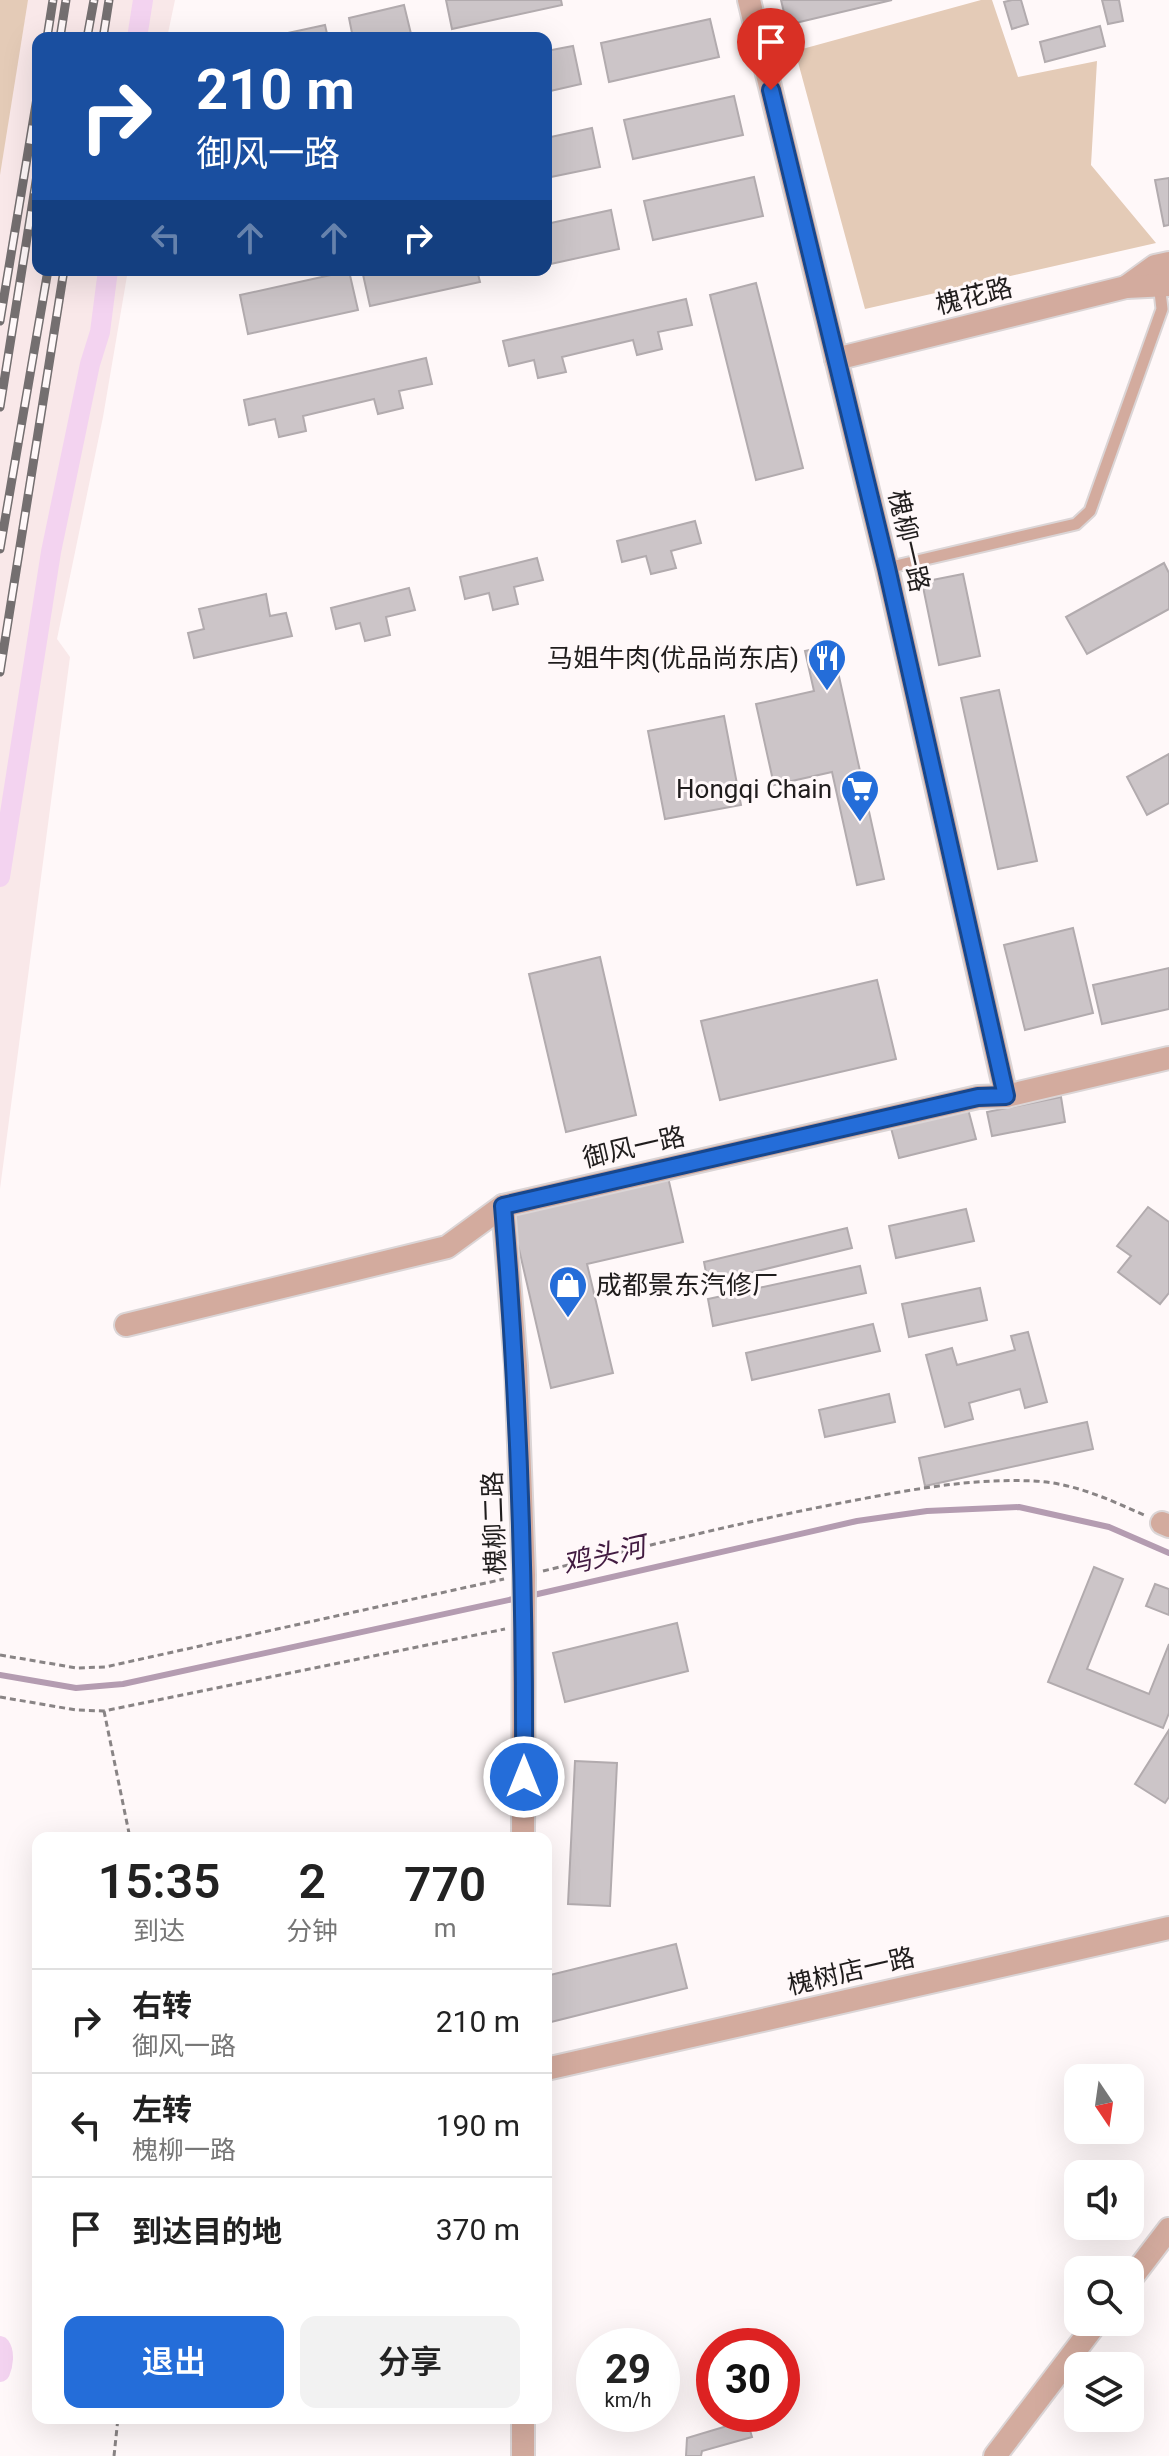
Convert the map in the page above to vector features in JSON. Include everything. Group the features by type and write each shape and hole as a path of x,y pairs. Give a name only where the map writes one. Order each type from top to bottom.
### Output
{"street":[{"name":"槐柳一路","path":"749,0 887,568 1006,1096"},
{"name":"槐花路","path":"836,359 1163,276"},
{"name":"御风一路","path":"126,1325 447,1247 503,1206 978,1097 1006,1096 1169,1058"},
{"name":"槐柳二路","path":"503,1206 516,1366 524,1575 523,1832"},
{"name":"槐树店一路","path":"552,2068 1169,1928"},
{"path":"1144,2262 1169,2229"},
{"path":"995,2456 1086,2336"},
{"path":"523,2424 523,2456"}],"lane":[{"path":"887,568 1076,524 1090,511 1162,309 1163,276"}],"path":[{"path":"0,1655 77,1668 105,1667 798,1511 973,1482 1035,1481 1084,1489 1166,1524"},
{"path":"0,1697 76,1710 104,1711 524,1625"},
{"path":"104,1711 129,1832"},
{"path":"114,2456 117,2424"}],"shaded area":[{"path":"0,0 175,0 168,32 32,32 32,276 127,276 103,417 57,639 70,657 0,1189"},
{"path":"0,0 28,0 0,175"},
{"path":"981,0 992,0 1018,77 1097,61 1091,165 1156,243 865,309 795,51"}],"building":[{"path":"446,0 561,0 562,5 452,29"},
{"path":"781,0 892,0 787,25"},
{"path":"1021,0 1028,24 1012,29 1004,2"},
{"path":"1102,0 1119,0 1123,21 1108,24"},
{"path":"404,5 411,32 352,32 349,18"},
{"path":"710,19 719,57 609,82 601,43"},
{"path":"325,25 327,32 292,32"},
{"path":"1100,26 1105,46 1045,62 1040,42"},
{"path":"573,46 581,84 552,91 552,50"},
{"path":"734,96 743,135 633,159 624,120"},
{"path":"592,128 600,167 552,177 552,137"},
{"path":"754,177 763,216 653,240 644,201"},
{"path":"1169,178 1169,225 1164,226 1155,180"},
{"path":"611,210 619,249 552,264 552,223"},
{"path":"326,276 350,276 358,310 248,334 240,295"},
{"path":"363,276 478,276 480,282 370,306"},
{"path":"756,283 803,468 756,480 710,295"},
{"path":"686,299 692,325 658,332 662,349 637,355 633,340 562,357 566,372 538,378 534,360 509,366 503,341"},
{"path":"426,358 432,384 399,391 403,408 378,414 374,399 303,416 306,431 279,437 275,419 249,425 244,400"},
{"path":"695,521 701,543 671,551 676,568 651,574 646,556 622,562 617,541"},
{"path":"537,558 543,580 514,587 518,604 493,610 489,593 465,599 460,577"},
{"path":"1164,563 1169,573 1169,609 1087,654 1066,617"},
{"path":"963,574 980,656 939,665 922,582"},
{"path":"409,588 415,610 386,617 390,635 365,641 360,623 336,629 331,608"},
{"path":"266,594 270,616 286,613 292,636 194,658 188,633 204,629 199,609"},
{"path":"832,645 884,879 857,885 832,772 774,785 756,704 814,691 805,651"},
{"path":"999,690 1037,861 998,869 961,698"},
{"path":"724,716 741,805 665,819 648,731"},
{"path":"1169,754 1169,803 1147,815 1127,777"},
{"path":"1073,928 1093,1013 1025,1030 1004,945"},
{"path":"600,957 636,1115 566,1132 529,974"},
{"path":"1169,968 1169,1009 1102,1024 1093,985"},
{"path":"877,980 896,1059 720,1100 701,1021"},
{"path":"1061,1097 1065,1122 992,1136 987,1112"},
{"path":"968,1109 976,1139 899,1158 891,1128"},
{"name":"成都景东汽修厂","path":"667,1173 683,1242 587,1264 613,1373 551,1388 510,1210"},
{"path":"1148,1207 1169,1222 1169,1293 1160,1304 1118,1272 1131,1256 1117,1246"},
{"path":"966,1209 974,1241 896,1258 889,1226"},
{"path":"847,1228 852,1248 708,1283 704,1262"},
{"path":"860,1266 866,1293 713,1326 708,1299"},
{"path":"980,1288 987,1320 909,1337 902,1304"},
{"path":"873,1324 880,1351 752,1380 746,1353"},
{"path":"1028,1332 1047,1402 1025,1408 1020,1389 969,1403 973,1419 945,1427 926,1355 952,1348 957,1365 1015,1350 1011,1336"},
{"path":"889,1394 895,1422 825,1437 819,1410"},
{"path":"1087,1422 1093,1449 925,1486 919,1458"},
{"path":"1094,1567 1123,1579 1087,1669 1149,1694 1169,1644 1169,1713 1163,1728 1048,1682"},
{"path":"1155,1584 1169,1589 1169,1615 1146,1606"},
{"path":"677,1623 688,1671 565,1702 553,1653"},
{"path":"1169,1730 1169,1797 1165,1803 1135,1784"},
{"path":"575,1761 617,1763 610,1906 568,1904"},
{"path":"676,1944 687,1988 552,2022 552,1975"},
{"path":"707,2432 751,2432 752,2437 702,2451 701,2456 686,2456 687,2438"}],"waterway":[{"path":"138,32 143,0"},
{"path":"0,877 51,552 90,364 100,332 107,276"},
{"name":"鸡头河","path":"529,1596 857,1521 927,1511 1019,1507 1109,1527 1169,1553"},
{"name":"鸡头河","path":"0,1675 76,1688 123,1684 518,1598"},
{"path":"0,2346 3,2352 0,2372"}],"railway":[{"path":"48,32 53,0"},
{"path":"61,32 66,0"},
{"path":"88,32 94,0"},
{"path":"104,32 109,0"},
{"path":"0,321 32,128"},
{"path":"0,407 32,207"},
{"path":"0,549 47,276"},
{"path":"0,672 63,276"}],"place":[{"name":"马姐牛肉(优品尚东店)","path":"827,692"},
{"name":"Hongqi Chain","path":"860,823"},
{"name":"成都景东汽修厂","path":"568,1319"}],"route":[{"path":"524,1777 523,1545 516,1366 503,1206 978,1097 1006,1096 887,568 771,90"}]}
